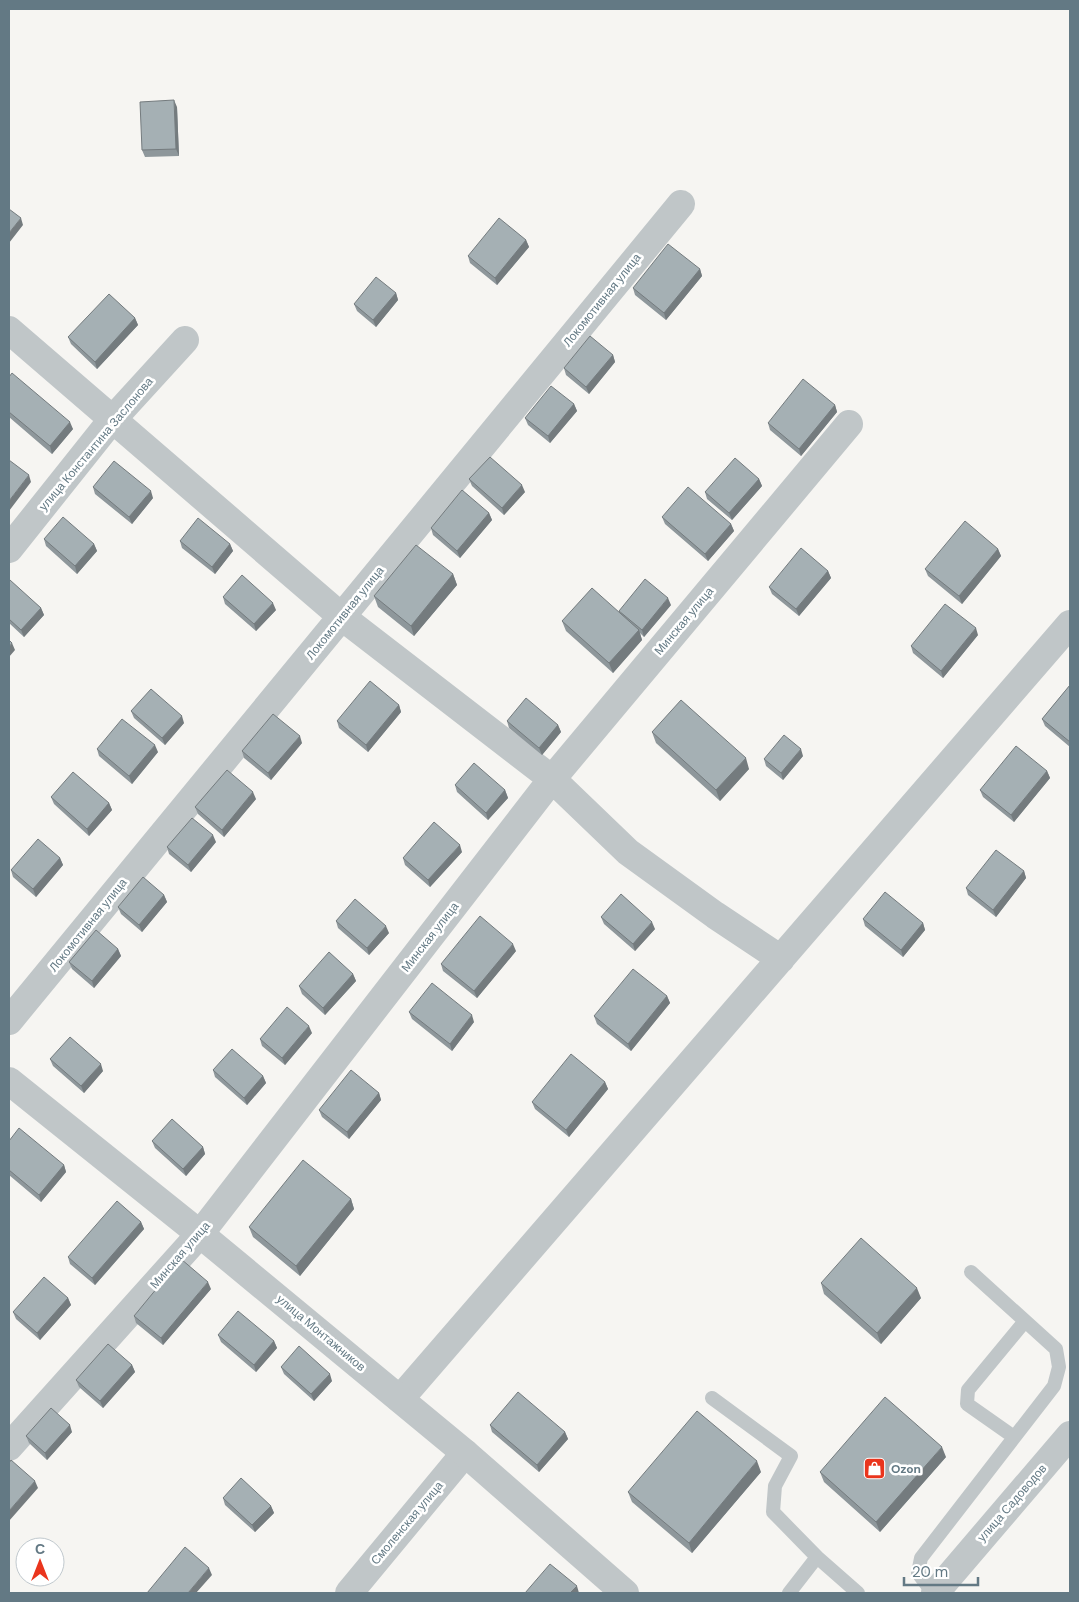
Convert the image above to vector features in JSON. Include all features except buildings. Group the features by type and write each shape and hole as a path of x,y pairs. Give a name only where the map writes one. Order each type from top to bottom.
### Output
{"street":[{"name":"Локомотивная улица","path":"9,1021 681,204"},
{"path":"9,330 111,421 342,617 552,779 628,852 715,916 781,959"},
{"name":"улица Константина Заслонова","path":"9,549 111,421 185,340"},
{"name":"Минская улица","path":"9,1447 200,1234 552,779 849,424"},
{"path":"400,1399 1070,624"},
{"name":"улица Монтажников","path":"9,1081 200,1234 400,1399 626,1593"},
{"name":"улица Садоводов","path":"934,1593 1070,1435"},
{"name":"Смоленская улица","path":"349,1593 465,1453"}],"lane":[{"path":"934,1593 918,1573 921,1558 1054,1386 1060,1367 1056,1349 971,1272"},
{"path":"1014,1437 967,1404 968,1390 1025,1321"},
{"path":"712,1398 791,1456 775,1486 773,1512 816,1557 858,1593"},
{"path":"789,1593 816,1557"}],"place":[{"name":"Ozon","path":"875,1469"}]}
